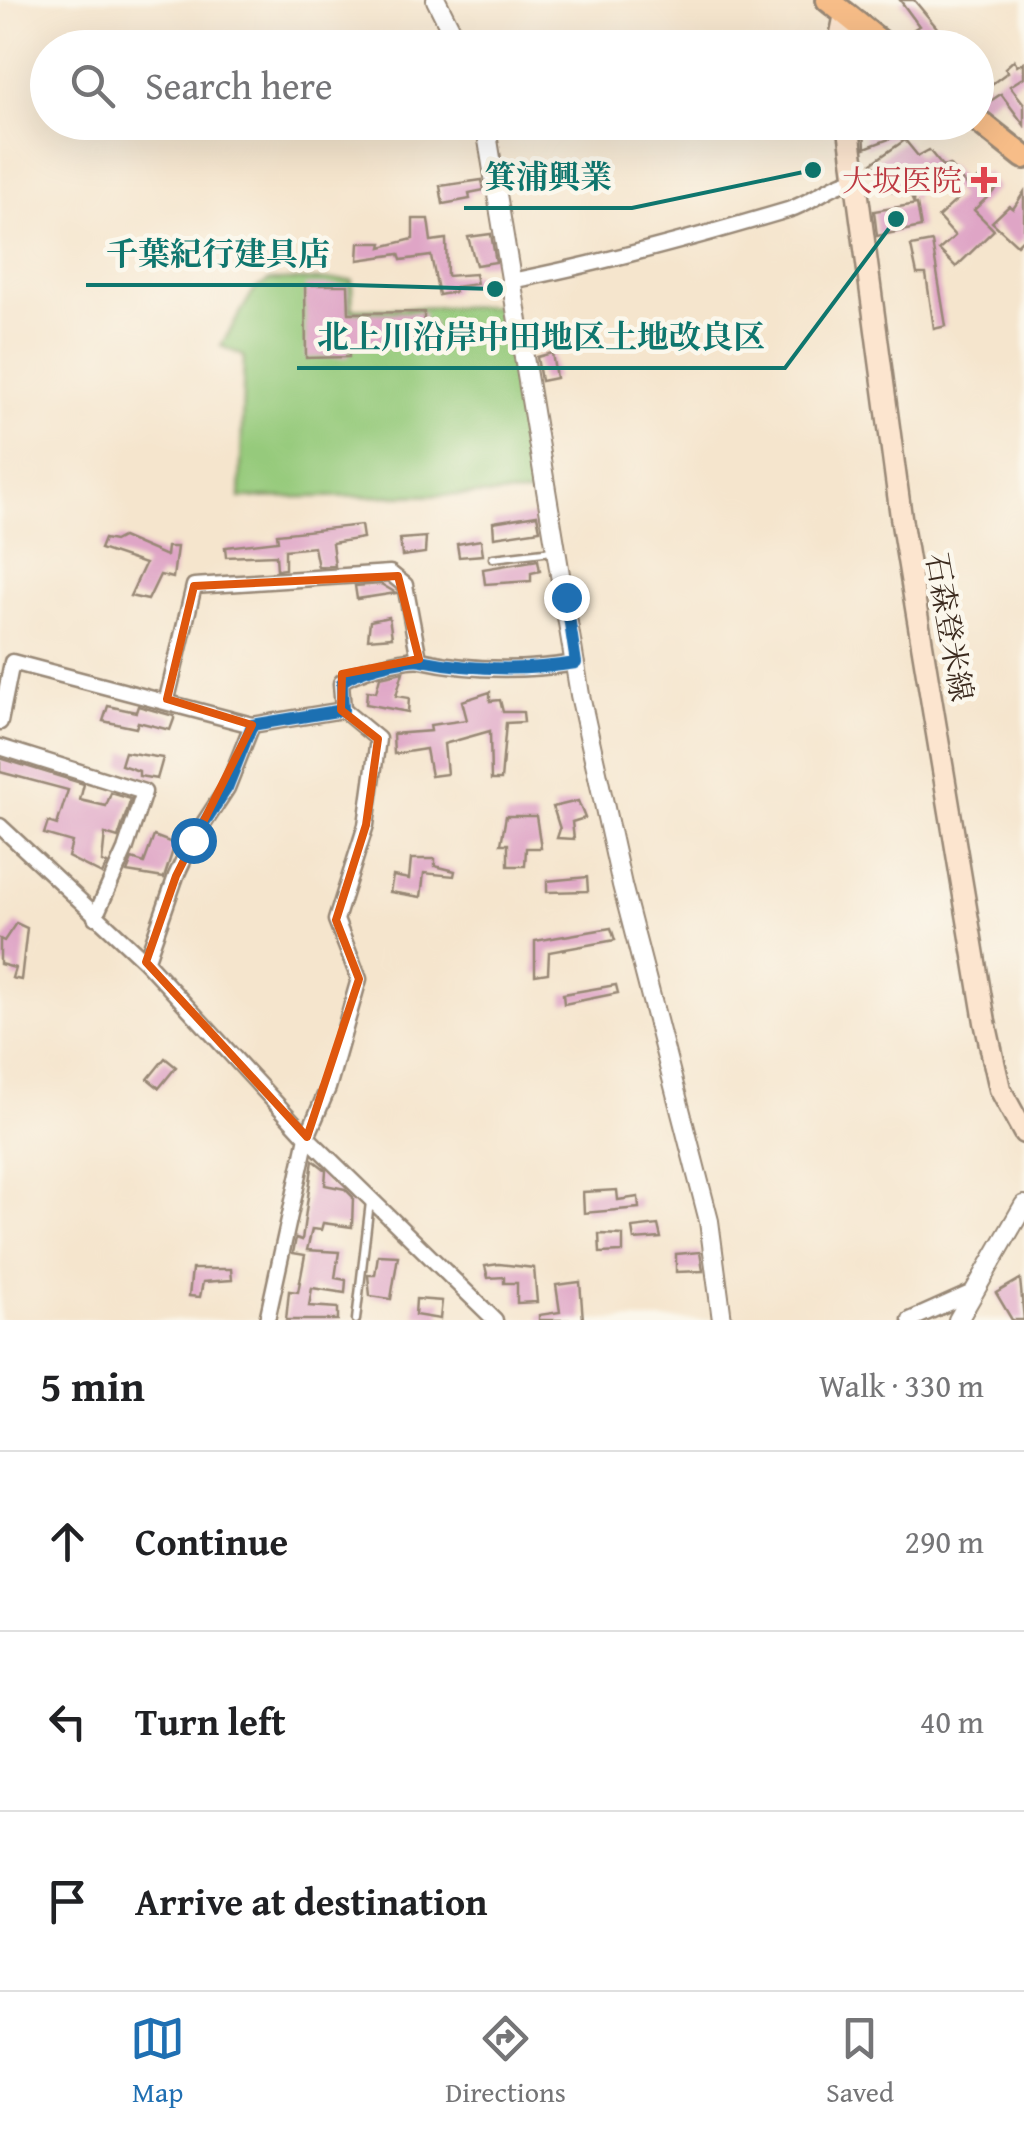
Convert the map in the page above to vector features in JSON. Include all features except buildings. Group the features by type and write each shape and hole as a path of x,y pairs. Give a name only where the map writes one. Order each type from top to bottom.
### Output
{"main road":[{"path":"837,7 866,30"},
{"path":"994,133 1024,157"},
{"name":"石森登米線","path":"851,140 902,524 984,1022 1000,1089 1024,1134"}],"street":[{"path":"436,0 451,30"},
{"path":"487,140 576,663 622,885 713,1236 722,1320"},
{"path":"511,281 776,214 809,204 838,182 856,178"},
{"path":"167,700 194,586 390,572 406,586 419,660"},
{"path":"267,1320 307,1137 338,1056 359,978 336,920 366,826 378,739 343,710 342,683 351,673 419,660 470,668 576,663"},
{"path":"0,722 12,662 252,725 343,710"},
{"path":"146,962 176,876 193,840 227,788 252,725"},
{"path":"0,747 144,792 126,850 96,917"},
{"path":"1,830 146,962 307,1137 495,1320"},
{"path":"958,1320 1024,1205"},
{"path":"910,1320 976,1290"}],"lane":[{"path":"494,558 559,550"},
{"path":"356,1320 371,1197"}],"highlighted area":[{"path":"398,576 419,659 342,674 341,710 378,739 366,825 336,920 359,979 307,1137 146,962 176,876 252,725 167,699 194,586"}],"green space":[{"path":"270,280 352,280 352,309 504,306 537,494 240,498 244,356 221,346 254,290"}],"place":[{"name":"箕浦興業","path":"813,170"},
{"name":"大坂医院","path":"984,180"},
{"name":"北上川沿岸中田地区土地改良区","path":"896,219"},
{"name":"千葉紀行建具店","path":"495,289"}],"route":[{"path":"193,840 216,810 252,725 343,710 342,683 351,673 419,660 455,668 576,663 566,597"}]}
